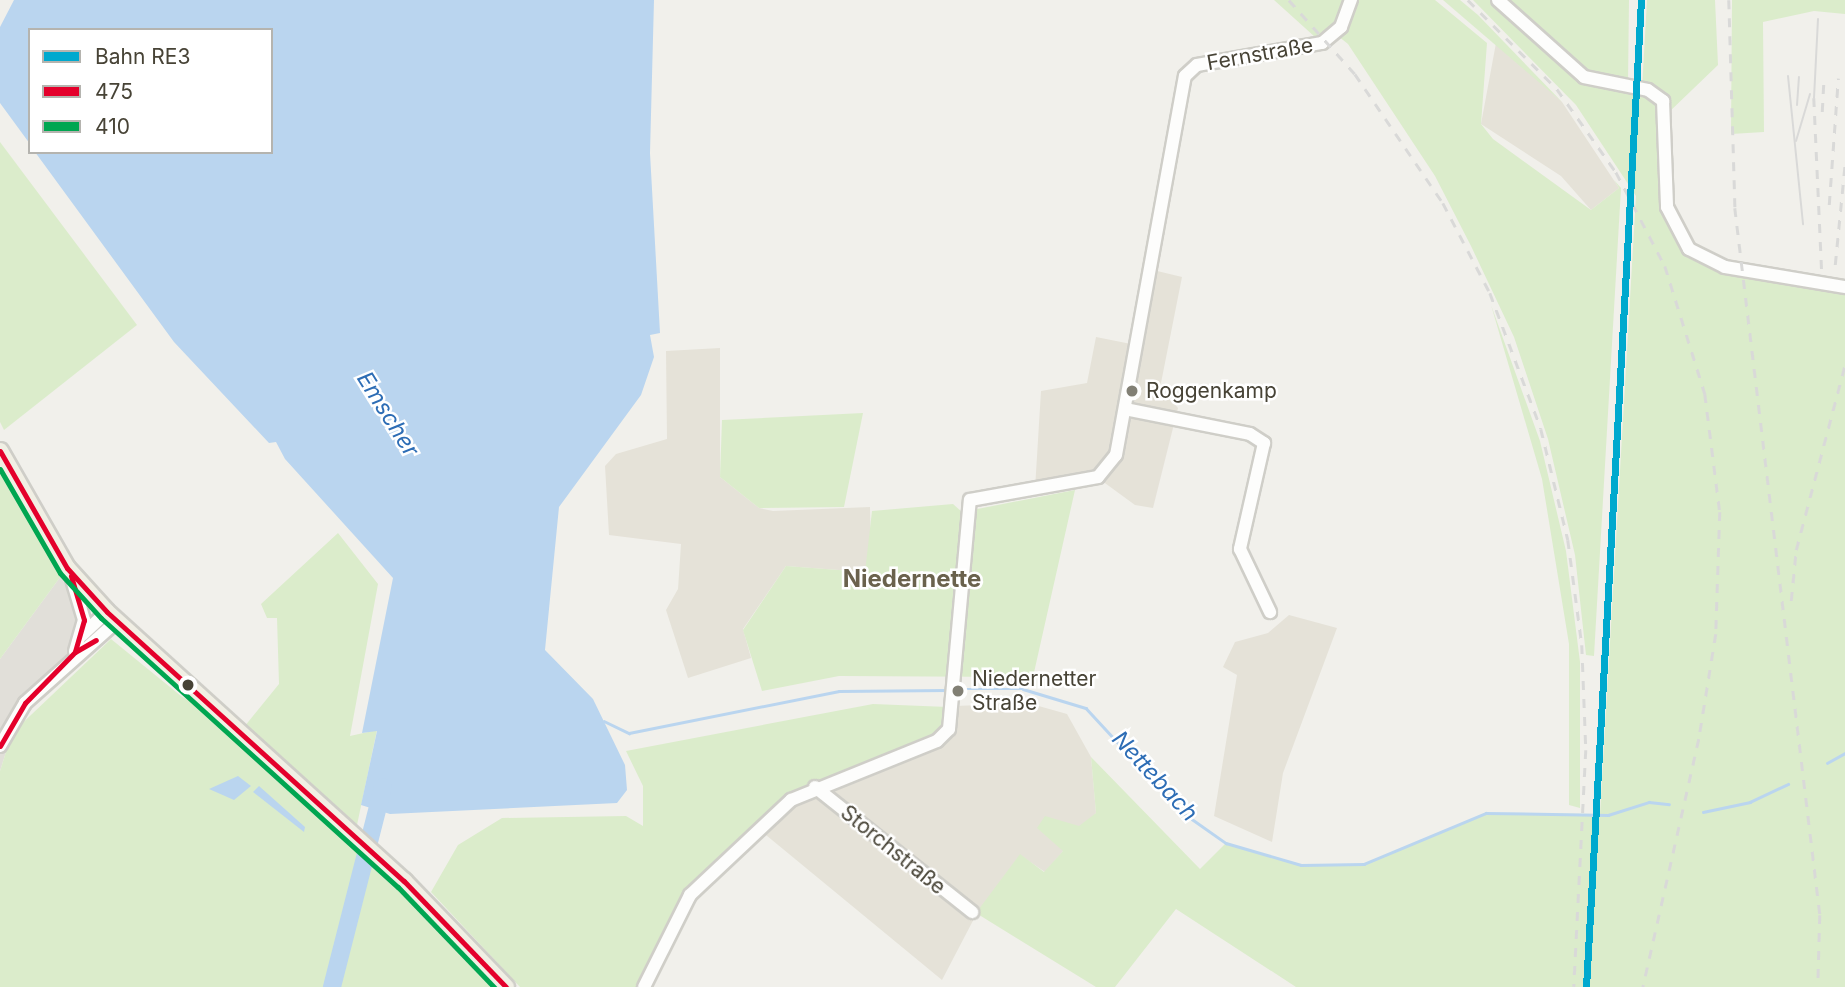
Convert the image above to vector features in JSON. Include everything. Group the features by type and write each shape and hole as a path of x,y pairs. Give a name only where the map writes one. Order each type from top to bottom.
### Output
{"main road":[{"path":"0,451 70,572 112,616 393,871 506,987"}],"street":[{"name":"Fernstraße","path":"1125,409 1187,72 1322,43 1341,27 1351,0"},
{"path":"1498,0 1584,77 1624,88 1642,89 1657,95 1667,114 1667,207 1689,249 1725,267 1845,287"},
{"path":"644,987 690,895 791,800 815,787 937,741 948,729 956,678 970,500 1098,477 1116,455 1125,409 1250,434 1264,443 1240,550 1270,612"},
{"path":"70,572 83,609 75,652"},
{"path":"79,638 112,616"},
{"path":"0,746 25,703 112,616"},
{"name":"Storchstraße","path":"815,787 972,912"}],"shaded area":[{"path":"1496,43 1562,102 1619,188 1591,210 1561,176 1481,124"},
{"path":"1149,269 1182,277 1160,388 1178,408 1153,508 1135,505 1098,478 1035,489 1041,391 1087,383 1096,337 1136,345"},
{"path":"720,348 720,477 759,508 773,511 870,507 871,554 865,572 786,566 743,629 751,658 688,678 666,610 678,589 681,544 609,535 605,466 616,454 667,439 666,351"},
{"path":"61,576 81,621 72,652 32,692 32,709 12,733 0,771 0,659"},
{"path":"1289,615 1337,628 1283,773 1272,842 1214,816 1237,675 1223,667 1235,642 1268,633"},
{"path":"1028,703 1067,714 1091,757 1096,813 1045,872 1020,855 977,913 942,980 760,830 791,800 955,706"}],"green space":[{"path":"1274,0 1435,0 1487,43 1481,124 1493,139 1591,210 1619,188 1614,180 1621,188 1594,656 1586,655 1575,555 1548,439 1514,337 1471,246 1435,176 1348,44 1328,28 1315,37"},
{"path":"1443,0 1460,0 1478,15 1562,102"},
{"path":"1473,0 1629,0 1628,83 1642,89 1647,0 1715,0 1718,65 1667,114 1666,182 1685,251 1728,271 1845,292 1845,987 1296,987 1176,909 1115,987 1096,987 976,913 1020,854 1044,872 1063,851 1037,828 1045,816 1079,826 1096,813 1091,757 1200,869 1226,843 1301,865 1364,864 1486,813 1600,814 1636,196 1576,105"},
{"path":"1732,0 1845,0 1845,14 1814,11 1763,22 1764,132 1731,134"},
{"path":"0,142 137,325 4,430 0,422"},
{"path":"1491,305 1540,441 1566,551 1580,662 1580,808 1569,805 1569,644 1542,479"},
{"path":"863,413 844,507 759,508 720,477 722,420"},
{"path":"0,451 61,576 0,659"},
{"path":"1075,490 1033,677 839,676 762,691 743,630 786,566 865,572 872,511 953,504 962,512"},
{"path":"338,533 378,584 350,736 377,730 353,844 393,871 393,886 426,902 506,987 0,987 0,771 12,733 111,639 181,696 240,732 279,684 277,618 267,618 261,604"},
{"path":"873,704 948,707 952,714 937,741 815,787 702,882 644,987 520,987 431,892 458,845 502,818 626,816 643,826 643,786 626,751"}],"water":[{"path":"14,0 654,0 650,153 660,333 650,335 654,357 641,395 559,507 545,650 593,699 625,765 627,790 617,803 390,814 361,805 377,731 362,733 393,578 285,459 276,442 269,443 174,342 36,154 273,154 273,28 28,28 28,141 0,103 0,27"},
{"path":"238,776 251,786 234,800 209,789"},
{"path":"259,786 305,827 304,832 253,792"}],"waterway":[{"name":"Nettebach","path":"957,689 1023,689 1086,708 1182,812 1226,843 1301,865 1364,864 1486,813 1608,815 1649,802 1669,804"},
{"name":"Nettebach","path":"604,721 629,733 839,691 947,690"},
{"name":"Nettebach","path":"1827,763 1845,753"},
{"name":"Nettebach","path":"1703,812 1750,802 1788,784"},
{"name":"Emscher","path":"332,987 383,787"}],"tram line":[{"path":"1814,98 1818,19"},
{"path":"1788,76 1803,224"},
{"path":"1797,105 1799,77"},
{"path":"1796,141 1810,94"}],"railway":[{"path":"1289,0 1355,74 1443,203 1490,293 1541,429 1568,540 1582,645 1586,750 1574,987"},
{"path":"1468,0 1557,89 1616,172 1665,266 1705,394 1720,512 1716,634 1699,739 1643,987"},
{"path":"1729,0 1735,208 1820,915 1818,987"},
{"path":"1822,112 1824,77"},
{"path":"1829,205 1838,78"},
{"path":"1814,98 1822,273"},
{"path":"1835,265 1845,163"},
{"path":"1791,601 1796,550 1845,364"}],"rail line":[{"name":"RE3","path":"1586,987 1641,0"}],"transit line":[{"name":"475","path":"0,451 67,568 107,612 404,881 506,987"},
{"name":"410","path":"0,469 60,573 101,618 398,887 494,987"},
{"name":"475","path":"71,576 84,620 75,652"},
{"name":"475","path":"0,746 25,703 75,652 96,640"}],"place":[{"name":"Roggenkamp","path":"1132,391"},
{"name":"Niedernetter Straße","path":"958,691"}],"district":[{"name":"Niedernette","path":"912,579"}]}
